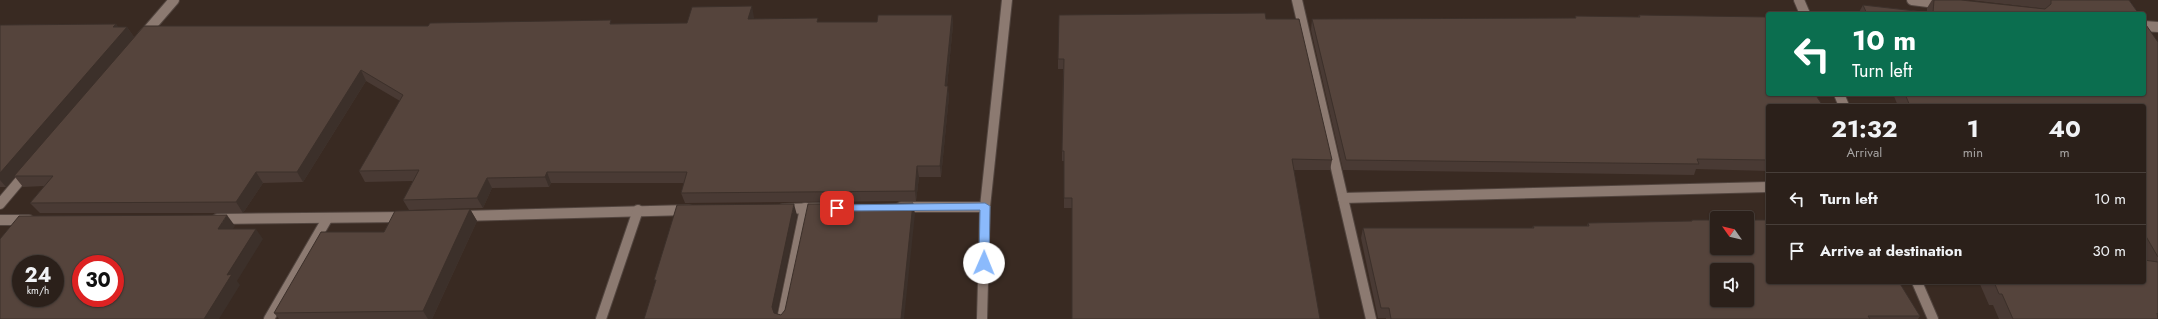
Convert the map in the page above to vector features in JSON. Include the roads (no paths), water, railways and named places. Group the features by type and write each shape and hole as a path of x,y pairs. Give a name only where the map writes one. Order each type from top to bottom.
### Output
{"street":[{"path":"134,47 174,0"},
{"path":"982,319 985,206 1007,0"},
{"path":"1297,0 1371,319"},
{"path":"1799,0 1804,12"},
{"path":"1912,0 1951,4"},
{"path":"2146,26 2158,28"},
{"path":"0,204 36,162"},
{"path":"1343,198 1766,187"},
{"path":"893,207 985,206"},
{"path":"782,319 805,208"},
{"path":"773,209 829,208"},
{"path":"446,216 638,210 702,210"},
{"path":"601,319 638,210"},
{"path":"207,220 415,217"},
{"path":"269,319 327,219"},
{"path":"0,220 40,220"},
{"path":"1918,284 1933,319"}]}
